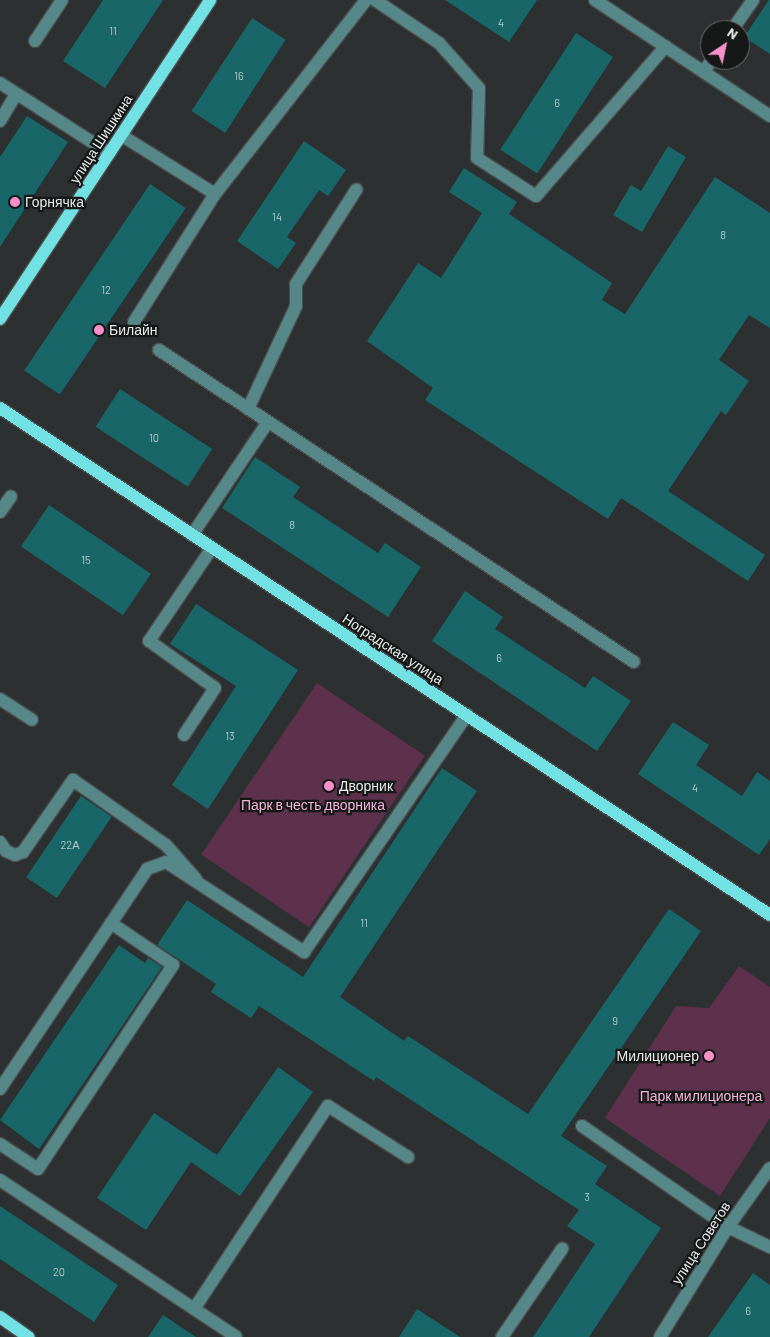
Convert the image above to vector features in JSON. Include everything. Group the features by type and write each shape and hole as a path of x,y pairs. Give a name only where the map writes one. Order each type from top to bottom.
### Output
{"main road":[{"name":"улица Шишкина","path":"0,319 210,0"},
{"name":"Ноградская улица","path":"0,408 770,915"},
{"path":"0,1317 29,1337"}],"street":[{"path":"35,41 62,0"},
{"path":"134,322 215,194 366,0"},
{"path":"375,0 439,43 479,88 477,158 536,196 666,46"},
{"path":"595,0 770,116"},
{"path":"739,20 753,0"},
{"path":"0,83 109,153"},
{"path":"0,120 16,94"},
{"path":"122,135 215,194"},
{"path":"248,409 296,306 296,284 356,190"},
{"path":"159,350 634,662"},
{"path":"192,535 268,422"},
{"path":"0,512 11,496"},
{"path":"184,735 215,688 150,641 212,548"},
{"path":"0,699 32,720"},
{"path":"0,1089 147,870 166,862 196,879 304,952 466,715"},
{"path":"0,842 6,850 15,854 23,852 73,780 166,844 196,879"},
{"path":"0,1144 38,1169 174,965 111,923"},
{"path":"194,1309 328,1106 408,1157"},
{"path":"582,1126 728,1227 770,1247"},
{"name":"улица Советов","path":"660,1337 728,1227 770,1168"},
{"path":"0,1180 236,1337"},
{"path":"502,1337 562,1249"}],"green space":[{"name":"Парк в честь дворника","path":"317,683 425,756 309,927 201,855"},
{"name":"Парк милиционера","path":"739,966 770,987 770,1118 720,1196 605,1118 676,1006 709,1008"}],"building":[{"path":"103,0 163,0 105,88 63,61"},
{"path":"445,0 537,0 509,42"},
{"path":"770,0 770,54 750,41 750,28"},
{"path":"252,18 286,40 225,133 192,111"},
{"path":"576,33 613,57 537,174 500,150"},
{"name":"Горнячка","path":"27,116 68,142 0,247 0,157"},
{"path":"304,141 346,170 328,196 319,190 287,237 296,243 278,269 237,241"},
{"path":"668,146 686,157 642,232 613,215 631,185 641,191"},
{"path":"464,168 517,202 509,214 612,283 602,300 625,314 715,177 770,213 770,328 749,315 719,360 749,381 726,415 721,411 668,491 765,555 748,581 621,498 608,519 425,400 433,388 367,341 418,263 441,278 482,213 449,192"},
{"path":"150,184 186,208 60,395 24,371"},
{"path":"120,389 212,449 188,487 95,427"},
{"path":"255,457 300,487 293,497 378,553 385,543 421,567 388,617 222,508"},
{"path":"49,505 151,574 123,615 21,546"},
{"path":"465,591 503,617 495,629 585,688 593,676 631,701 597,751 432,641"},
{"path":"196,604 298,670 208,809 172,785 236,686 170,644"},
{"path":"673,722 709,745 696,765 742,796 757,772 770,781 770,839 759,855 638,774"},
{"path":"442,768 477,791 340,997 404,1041 408,1036 528,1114 669,909 701,931 561,1136 607,1166 595,1184 661,1228 589,1337 533,1337 595,1244 567,1226 579,1210 376,1077 374,1081 259,1006 251,1018 211,992 216,984 157,945 187,900 303,977"},
{"path":"81,796 112,817 57,898 26,877"},
{"path":"119,945 145,963 148,958 162,967 39,1149 0,1120"},
{"path":"278,1067 313,1092 240,1196 191,1162 146,1230 97,1198 154,1113 217,1155"},
{"path":"0,1206 118,1285 94,1322 0,1259"},
{"path":"753,1273 770,1285 770,1337 708,1337"},
{"path":"417,1309 460,1337 399,1337"},
{"path":"163,1315 196,1337 148,1337"}],"place":[{"name":"Горнячка","path":"15,202"},
{"name":"Билайн","path":"99,330"},
{"name":"Дворник","path":"329,786"},
{"name":"Милиционер","path":"709,1056"}]}
